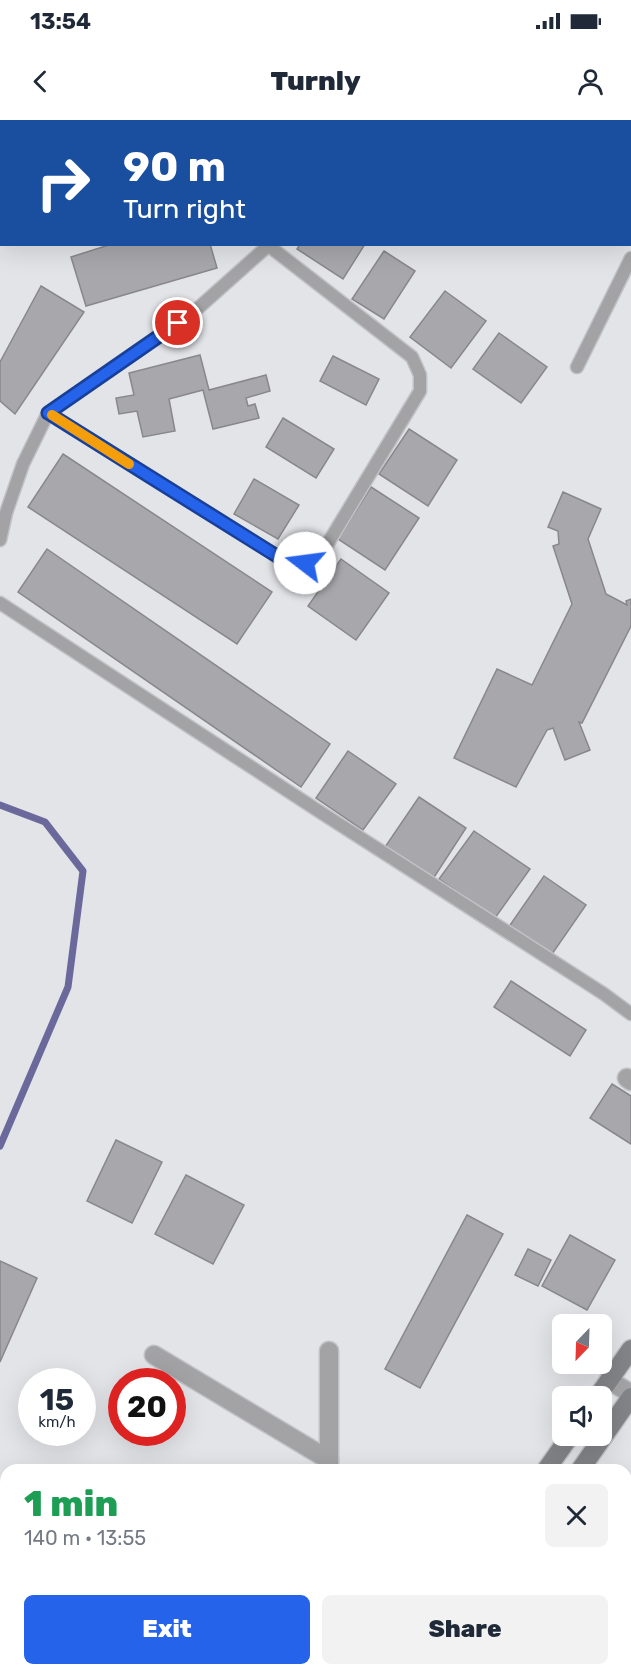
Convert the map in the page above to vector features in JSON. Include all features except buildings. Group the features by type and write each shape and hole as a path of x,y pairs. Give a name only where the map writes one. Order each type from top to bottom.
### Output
{"street":[{"path":"605,1386 631,1348"},
{"path":"329,1351 329,1464"},
{"path":"154,1355 327,1464"},
{"path":"584,1464 631,1396 609,1380"},
{"path":"550,1464 563,1446"}],"lane":[{"path":"0,540 6,513 23,464 48,413 196,310 269,246"},
{"path":"48,413 288,563 305,563 319,558 420,391 420,375 412,357 271,246"},
{"path":"577,367 631,258"},
{"path":"0,603 604,994 631,1014"}],"waterway":[{"path":"0,805 45,822 83,871 68,987 0,1146"}],"slow traffic":[{"path":"52,415 129,464"}],"route":[{"path":"178,323 48,413 288,563 305,563"}]}
